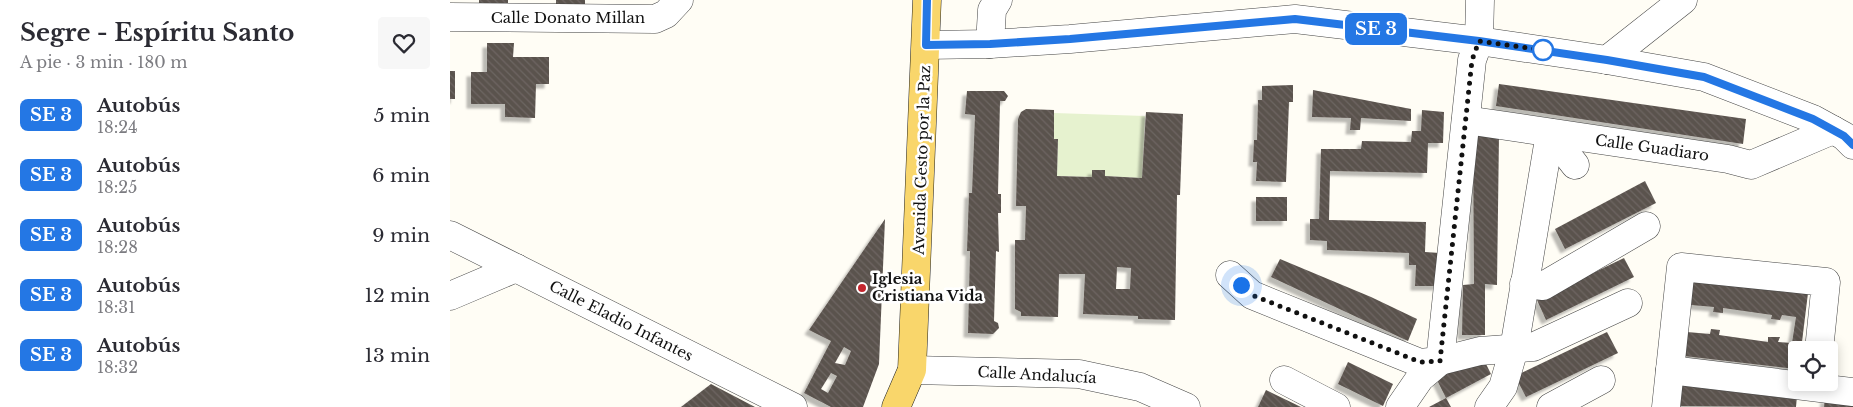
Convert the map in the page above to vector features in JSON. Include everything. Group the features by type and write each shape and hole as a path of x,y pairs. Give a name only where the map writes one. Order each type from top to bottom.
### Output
{"main road":[{"name":"Avenida Gesto por la Paz","path":"896,407 912,370 927,0"}],"street":[{"name":"Calle Donato Millan","path":"450,18 603,9 655,19 666,14 678,0"},
{"path":"990,44 992,10 998,0"},
{"path":"1400,407 1420,378 1440,361 1472,60 1479,41 1480,0"},
{"path":"1607,60 1668,4"},
{"path":"926,45 990,44 1295,19 1479,41 1704,77 1781,105 1846,135"},
{"name":"Calle Guadiaro","path":"1466,120 1751,164 1846,135"},
{"path":"1550,133 1575,165"},
{"path":"1490,407 1503,387 1514,348 1550,133"},
{"path":"1524,284 1543,286 1646,226"},
{"name":"Calle Eladio Infantes","path":"450,235 793,407"},
{"path":"1666,407 1682,267 1826,282 1820,341"},
{"path":"450,296 516,268"},
{"path":"1230,275 1252,295 1420,362 1440,361 1480,352 1533,347 1628,303"},
{"name":"Calle Andalucía","path":"912,370 1079,374 1140,387 1186,407"},
{"path":"1670,370 1814,392 1853,392"},
{"path":"1284,380 1336,407"},
{"path":"1551,407 1601,380"}],"green space":[{"path":"1054,113 1145,116 1142,178 1105,176 1105,170 1092,170 1092,177 1057,176 1058,140 1054,139"}],"building":[{"path":"479,0 508,0 508,5 479,4"},
{"path":"556,0 585,0 585,7 556,5"},
{"path":"487,43 514,43 513,57 549,57 549,84 536,84 535,118 505,117 505,104 471,104 471,72 487,72"},
{"path":"450,71 455,71 455,99 450,99"},
{"path":"1499,84 1746,119 1743,144 1496,106"},
{"path":"1293,85 1293,102 1289,102 1286,182 1256,181 1257,162 1253,162 1254,140 1257,140 1258,100 1262,100 1262,86"},
{"path":"1313,90 1411,109 1411,121 1361,118 1360,130 1350,130 1351,118 1312,117"},
{"path":"967,91 1004,91 1008,96 1005,101 1000,101 998,194 1001,194 1001,213 998,213 999,252 996,251 994,321 998,323 999,328 993,334 968,333 970,251 967,251 969,193 972,193 975,115 965,114"},
{"path":"1026,109 1054,110 1054,139 1058,139 1057,176 1092,177 1092,170 1105,170 1105,176 1142,178 1146,112 1183,114 1180,195 1177,195 1175,320 1138,319 1138,316 1083,314 1085,274 1059,274 1058,317 1021,316 1021,312 1015,309 1015,240 1025,240 1026,206 1016,206 1018,119 1021,112","holes":["1117,267 1131,268 1130,289 1116,289"]},
{"path":"1422,110 1444,112 1443,143 1428,143 1427,173 1330,171 1329,220 1426,222 1425,252 1440,253 1439,286 1415,286 1416,265 1409,265 1409,253 1327,250 1327,241 1310,240 1310,219 1319,219 1321,149 1361,149 1362,141 1411,142 1412,131 1421,131"},
{"path":"1473,134 1499,135 1497,285 1485,284 1485,335 1462,335 1463,285 1474,284"},
{"path":"1645,181 1656,203 1565,249 1555,229"},
{"path":"1256,197 1287,197 1287,221 1256,221"},
{"path":"885,219 879,364 863,407 831,407 804,393 831,341 809,330","holes":["844,347 851,351 845,365 835,363","831,373 837,376 828,393 821,389"]},
{"path":"1624,258 1634,277 1546,320 1537,300"},
{"path":"1280,259 1371,297 1417,319 1408,341 1271,277"},
{"path":"1692,280 1808,293 1802,341 1792,341 1796,317 1782,315 1780,320 1771,319 1772,315 1723,308 1723,313 1713,312 1714,307 1691,305"},
{"path":"1711,329 1720,330 1719,335 1768,342 1768,337 1780,337 1778,342 1788,343 1788,368 1684,356 1687,332 1710,334"},
{"path":"1607,332 1618,353 1526,397 1515,376"},
{"path":"1481,354 1491,374 1446,398 1435,376"},
{"path":"1348,362 1393,384 1383,406 1338,384"},
{"path":"1680,382 1797,396 1796,407 1678,406"},
{"path":"711,384 755,407 681,407"},
{"path":"1266,390 1301,407 1258,407"},
{"path":"1446,398 1451,407 1429,407"},
{"path":"1825,398 1853,402 1853,407 1824,407"}],"bus line":[{"path":"927,0 926,45 990,44 1070,39 1151,30 1295,19 1479,41 1607,60 1704,77 1781,105 1813,119 1844,136 1853,145"}],"place":[{"name":"Iglesia Cristiana Vida","path":"862,288"}],"route":[{"path":"1241,285 1252,295 1420,362 1440,361 1472,60 1479,41 1543,50"}]}
